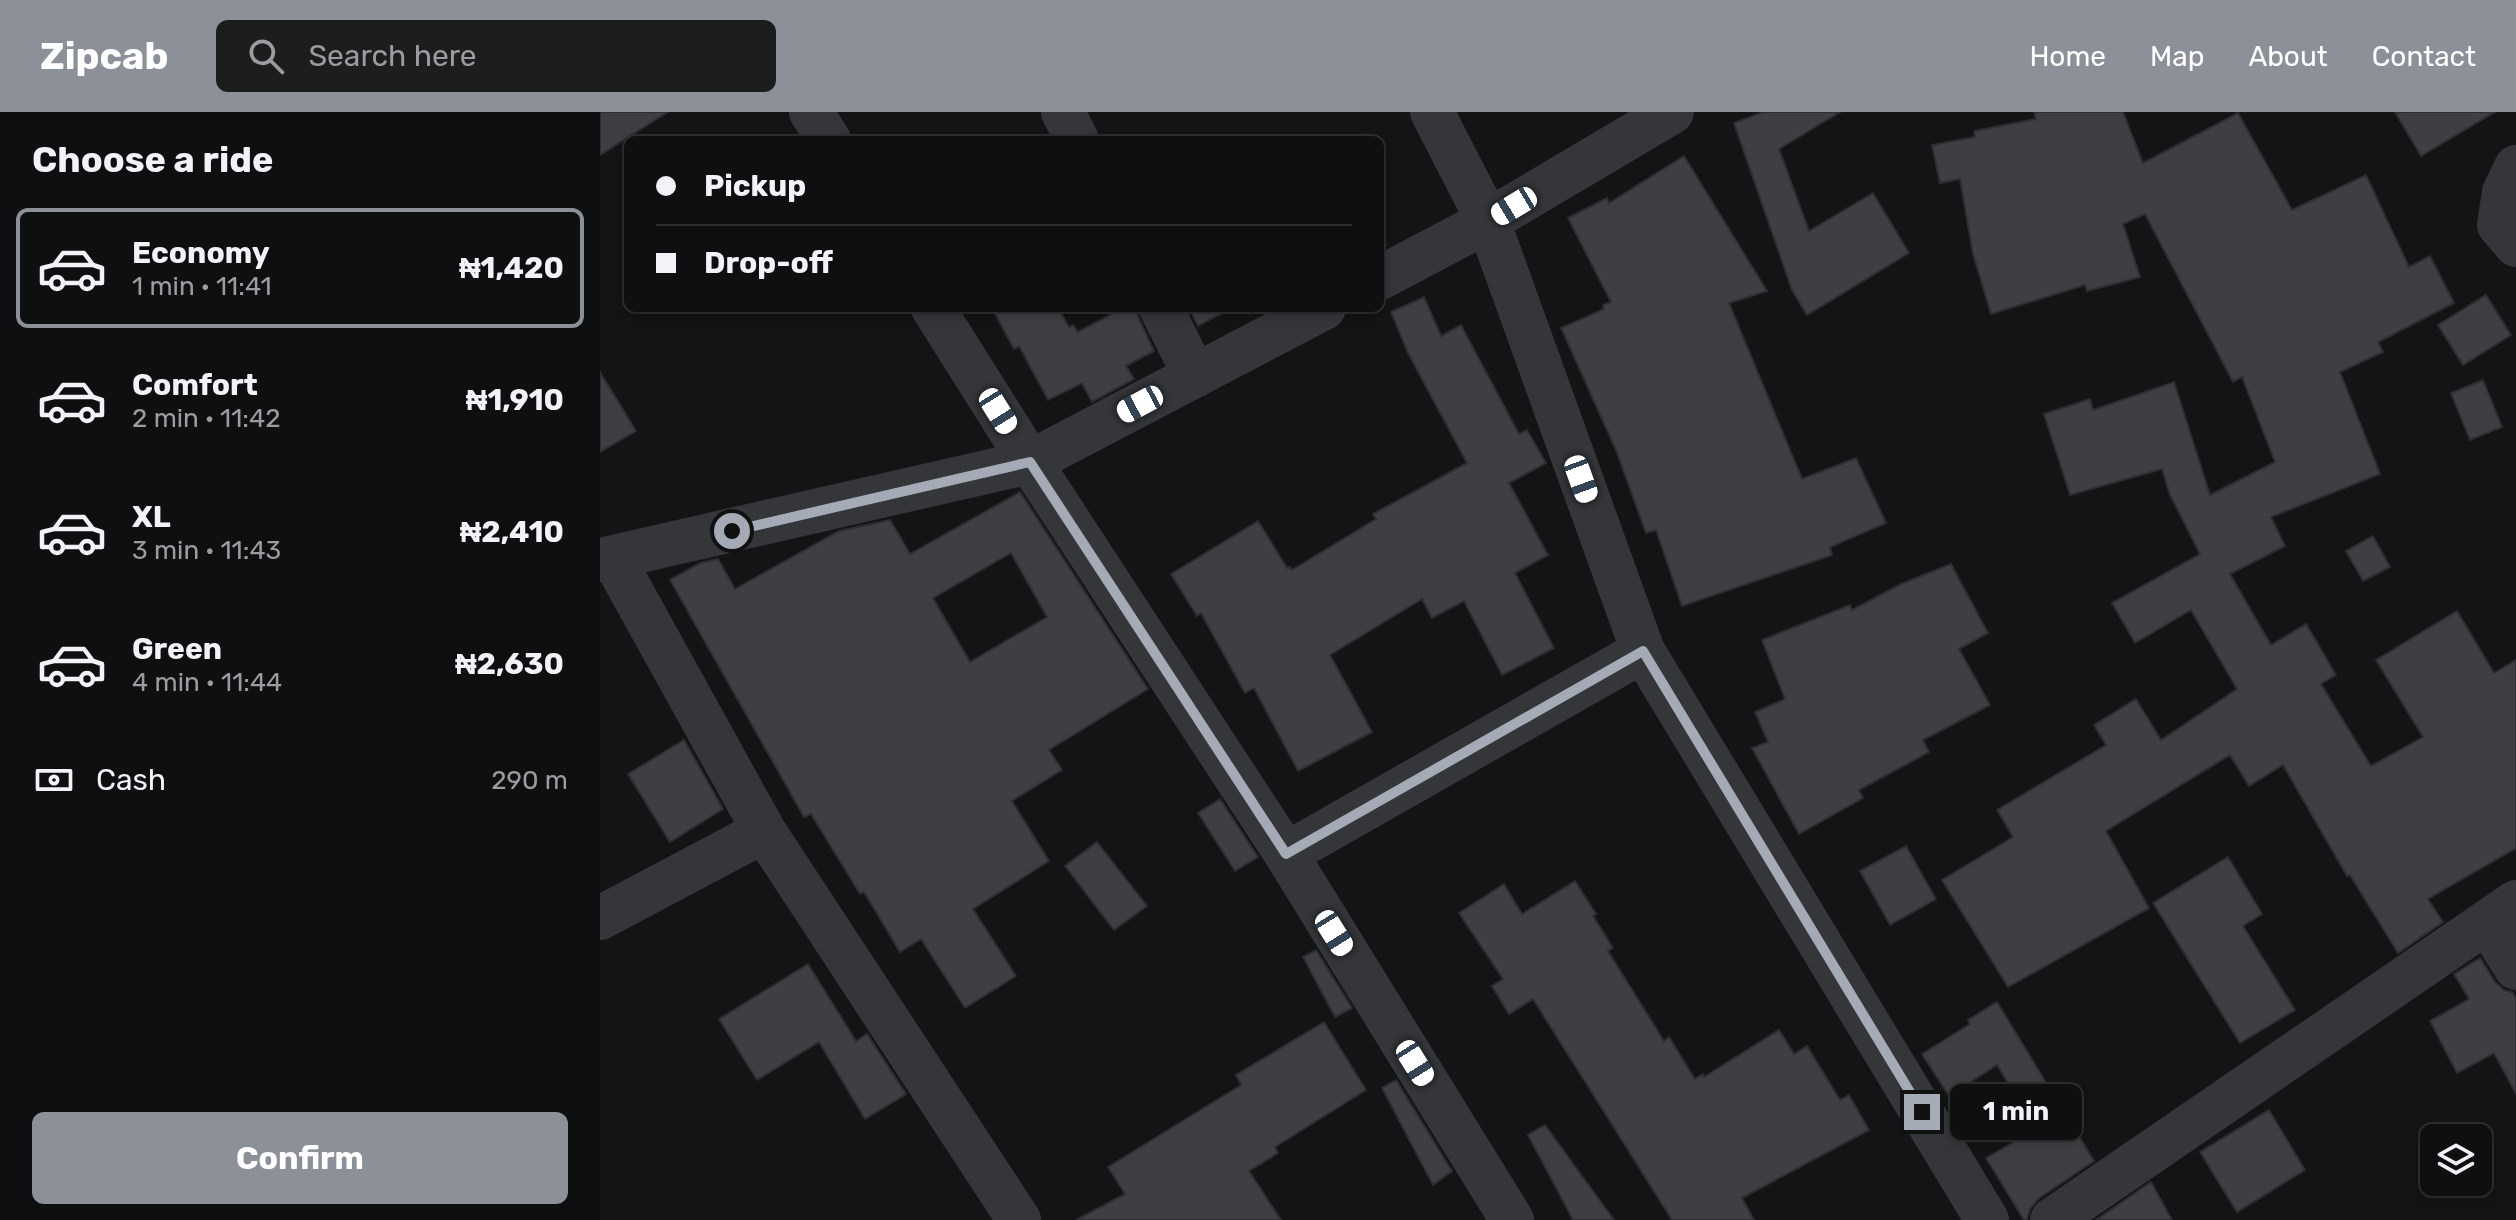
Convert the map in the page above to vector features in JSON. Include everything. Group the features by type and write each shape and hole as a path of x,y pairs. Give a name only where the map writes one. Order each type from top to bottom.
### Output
{"street":[{"path":"811,112 826,136"},
{"path":"1063,112 1075,136"},
{"path":"1432,112 1488,221 1643,651 1987,1220"},
{"path":"1384,276 1488,221 1672,112"},
{"path":"2516,167 2504,192 2499,225 2516,245"},
{"path":"936,312 1286,854 1512,1220"},
{"path":"1163,312 1195,376"},
{"path":"1019,1220 764,831 606,559 1030,462 1316,312"},
{"path":"1286,854 1643,651"},
{"path":"600,918 764,831"},
{"path":"2052,1220 2502,912 2516,968"}],"building":[{"path":"600,112 668,112 630,136 624,136 624,140 600,155"},
{"path":"1763,112 1840,112 1779,149 1809,231 1873,193 1909,253 1807,315 1792,290 1734,123"},
{"path":"2034,112 2123,112 2143,163 2238,113 2292,210 2366,175 2409,267 2430,256 2454,303 2378,342 2383,352 2340,372 2380,474 2271,517 2285,546 2230,574 2271,645 2306,624 2336,675 2321,684 2371,766 2423,737 2376,660 2457,611 2494,673 2516,660 2516,848 2428,899 2443,922 2398,953 2350,875 2347,876 2283,765 2249,786 2230,755 2106,831 2149,908 2008,987 1942,880 2013,837 1997,810 2106,745 2094,725 2136,699 2161,740 2237,689 2191,610 2135,643 2112,603 2200,554 2170,495 2162,469 2070,495 2044,414 2090,399 2093,410 2174,382 2210,495 2275,462 2242,377 2233,382 2145,214 2123,224 2140,277 2087,291 2085,285 1991,314 1973,254 1960,179 1940,183 1932,145 1975,137 1974,131 2036,119"},
{"path":"2395,112 2495,112 2421,156"},
{"path":"1684,156 1767,291 1729,303 1802,479 1856,458 1886,523 1830,547 1832,555 1682,606 1656,530 1646,533 1616,450 1561,328 1604,309 1603,305 1611,302 1568,218 1607,198 1609,203"},
{"path":"2486,295 2511,335 2463,365 2438,325"},
{"path":"1424,297 1441,336 1461,325 1519,434 1527,430 1546,463 1509,483 1548,555 1515,573 1554,648 1502,675 1464,601 1432,618 1422,599 1330,655 1372,732 1298,771 1254,688 1245,693 1201,613 1197,616 1171,574 1258,521 1287,568 1292,570 1376,519 1373,514 1467,463 1408,353 1391,312"},
{"path":"994,312 1060,312 1069,327 1073,325 1078,332 1116,312 1137,312 1154,351 1126,366 1134,379 1092,402 1082,383 1048,400 1019,346 1014,349"},
{"path":"1191,312 1224,312 1198,326"},
{"path":"600,372 636,431 600,452"},
{"path":"2483,380 2502,427 2470,440 2451,393"},
{"path":"1020,492 1148,689 1049,750 1062,770 1012,801 1049,861 973,909 1016,976 965,1008 921,939 900,952 811,814 804,817 670,580 700,563 718,559 735,589 839,531 890,520 910,554","holes":["1011,553 1047,617 970,662 933,598"]},
{"path":"2373,536 2390,567 2363,581 2346,551"},
{"path":"1951,564 1988,633 1959,649 1990,705 1923,740 1929,752 1859,790 1863,798 1799,834 1752,748 1768,742 1755,712 1785,699 1762,640 1850,605 1852,610 1901,584"},
{"path":"684,740 723,809 670,842 628,774"},
{"path":"1220,799 1258,857 1235,871 1198,813"},
{"path":"1097,842 1147,906 1114,930 1065,866"},
{"path":"1906,846 1936,899 1890,925 1860,871"},
{"path":"2228,857 2262,914 2243,926 2295,1010 2240,1043 2153,903"},
{"path":"1575,881 1613,948 1608,951 1664,1041 1669,1037 1695,1079 1703,1074 1704,1077 1779,1030 1794,1054 1807,1046 1840,1100 1849,1095 1869,1130 1742,1198 1754,1220 1672,1220 1533,999 1509,1014 1492,986 1503,979 1459,913 1504,884 1522,914"},
{"path":"1316,950 1352,1008 1335,1017 1303,957"},
{"path":"2480,958 2495,982 2516,998 2516,1094 2494,1053 2457,1073 2430,1021 2469,999 2454,974"},
{"path":"808,964 856,1041 867,1034 906,1094 865,1119 819,1042 757,1080 719,1019"},
{"path":"1997,1002 2094,1161 2038,1199 2030,1209 2027,1220 2024,1220 1986,1158 2036,1129 1997,1065 1949,1096 1922,1054 1970,1024 1968,1020"},
{"path":"1324,1022 1366,1090 1275,1147 1278,1153 1249,1171 1281,1220 1076,1220 1125,1194 1108,1167 1241,1085 1236,1075"},
{"path":"1396,1080 1452,1171 1433,1185 1382,1088"},
{"path":"2269,1110 2305,1170 2237,1212 2200,1152"},
{"path":"1545,1125 1614,1220 1573,1220 1528,1135"},
{"path":"2151,1182 2172,1220 2096,1220"}],"route":[{"path":"732,531 1030,462 1286,854 1643,651 1922,1112"}]}
